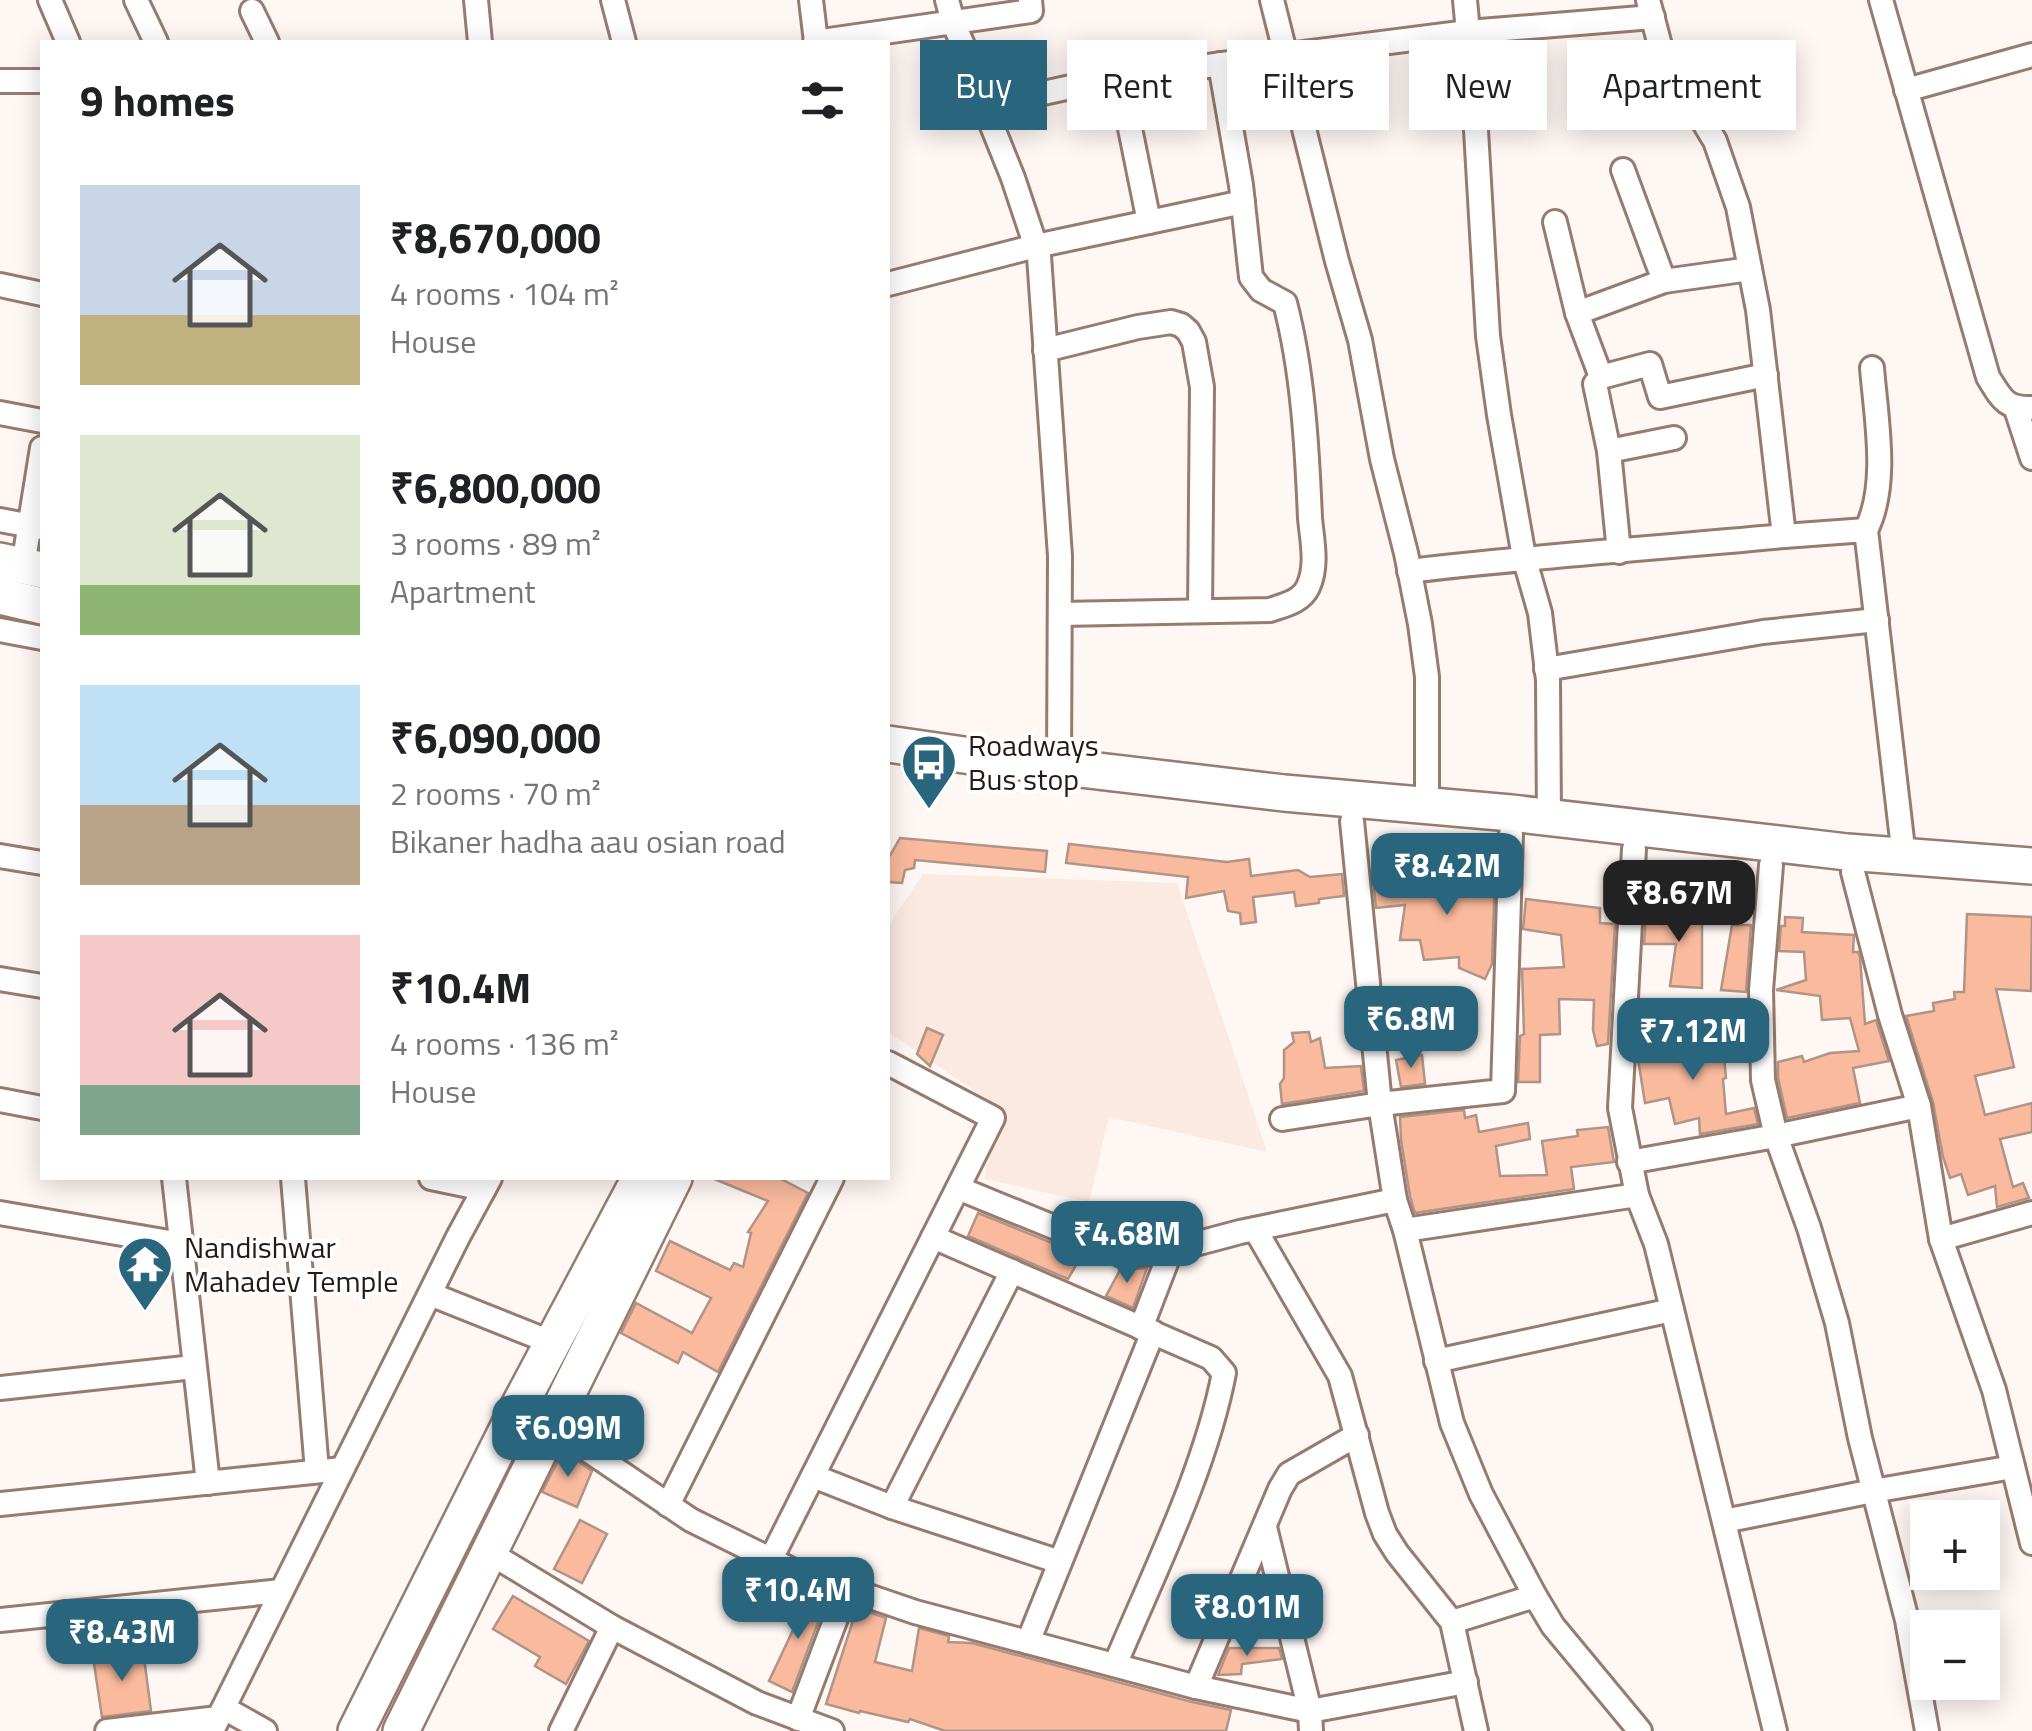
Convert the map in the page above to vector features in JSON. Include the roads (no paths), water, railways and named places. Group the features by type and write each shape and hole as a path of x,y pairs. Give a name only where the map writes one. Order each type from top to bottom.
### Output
{"main road":[{"path":"0,596 40,606"},
{"path":"890,749 1773,844 2032,866"},
{"path":"890,750 1018,784 1772,865 2032,888"},
{"path":"356,1731 520,1404 639,1180"},
{"path":"401,1731 673,1180"}],"street":[{"path":"50,0 67,40"},
{"path":"136,0 155,40"},
{"path":"476,0 480,40"},
{"path":"613,0 623,40"},
{"path":"811,0 815,40"},
{"path":"824,40 950,11 1031,11 1030,0"},
{"path":"1272,0 1283,40"},
{"path":"1465,0 1488,336 1524,557 1540,614 1546,669 1550,818"},
{"path":"1881,0 1988,377 2002,399 2024,408 2032,458"},
{"path":"1389,42 1651,9 1662,53 1715,141 1738,206 1758,310 1784,536"},
{"path":"252,11 265,40"},
{"path":"950,11 962,40"},
{"path":"1906,90 2032,55"},
{"path":"1207,66 1227,63"},
{"path":"1060,614 1270,610 1298,600 1308,588 1314,564 1308,465 1292,331 1285,302 1261,290 1250,277 1220,64"},
{"path":"0,81 40,81"},
{"path":"994,130 1039,256 1060,556 1059,766"},
{"path":"1130,130 1149,222"},
{"path":"1305,130 1360,340 1382,458 1410,571 1427,677 1427,806"},
{"path":"1623,170 1664,281"},
{"path":"890,283 1036,246 1242,202"},
{"path":"1556,222 1577,312 1601,377"},
{"path":"1577,312 1664,281 1750,269"},
{"path":"0,285 40,294"},
{"path":"1045,350 1171,322 1188,331 1202,387 1200,611"},
{"path":"1619,552 1609,451 1595,384 1601,377 1650,364 1660,397 1766,375"},
{"path":"1872,368 1879,469 1873,517 1866,530 1904,857"},
{"path":"0,413 40,421"},
{"path":"1609,451 1674,438"},
{"path":"22,566 36,527 40,474"},
{"path":"0,520 36,527"},
{"path":"1410,571 1524,557 1866,530"},
{"path":"1546,669 1763,632 1877,620"},
{"path":"0,630 40,638"},
{"path":"1352,821 1380,1104 1394,1200 1406,1230 1452,1423 1474,1476 1535,1596 1554,1626 1640,1731"},
{"path":"1282,1119 1503,1091 1511,834"},
{"path":"1634,849 1620,1108 1629,1162 1656,1244 1775,1731"},
{"path":"0,856 40,863"},
{"path":"1772,865 1761,990 1763,1080 1776,1136 1837,1323 1860,1438 1907,1620 1927,1731"},
{"path":"1852,872 1919,1106 1942,1239 1994,1390 2032,1544"},
{"path":"0,978 40,986"},
{"path":"771,1559 994,1118 890,1067"},
{"path":"0,1100 40,1108"},
{"path":"1629,1162 1919,1106"},
{"path":"174,1180 208,1483"},
{"path":"292,1180 317,1472"},
{"path":"218,1719 487,1183 454,1180"},
{"path":"668,1505 831,1180"},
{"path":"958,1188 1122,1254 1172,1250 1394,1200"},
{"path":"1406,1230 1638,1196"},
{"path":"0,1213 181,1244"},
{"path":"1942,1239 2032,1213"},
{"path":"1255,1229 1340,1376 1385,1534 1452,1622 1476,1731"},
{"path":"934,1237 1211,1358 1224,1372 1200,1461 1115,1665"},
{"path":"1028,1642 1147,1330 1172,1250"},
{"path":"892,1507 1012,1271"},
{"path":"430,1294 554,1344"},
{"path":"1436,1361 1672,1310"},
{"path":"0,1388 194,1367"},
{"path":"552,1426 692,1520 792,1570 914,1612 1310,1721 1466,1682"},
{"path":"1196,1687 1289,1474 1357,1435"},
{"path":"1724,1520 2013,1466"},
{"path":"0,1504 342,1469"},
{"path":"813,1476 892,1507 1060,1562"},
{"path":"1265,1527 1310,1721"},
{"path":"490,1554 612,1627 757,1704 832,1731"},
{"path":"798,1718 848,1589"},
{"path":"0,1620 281,1591"},
{"path":"1452,1622 1535,1596"},
{"path":"561,1731 612,1627"},
{"path":"106,1731 218,1719 266,1731"}],"place":[{"name":"Roadways Bus stop","path":"929,811"},
{"name":"Nandishwar Mahadev Temple","path":"145,1313"}]}
